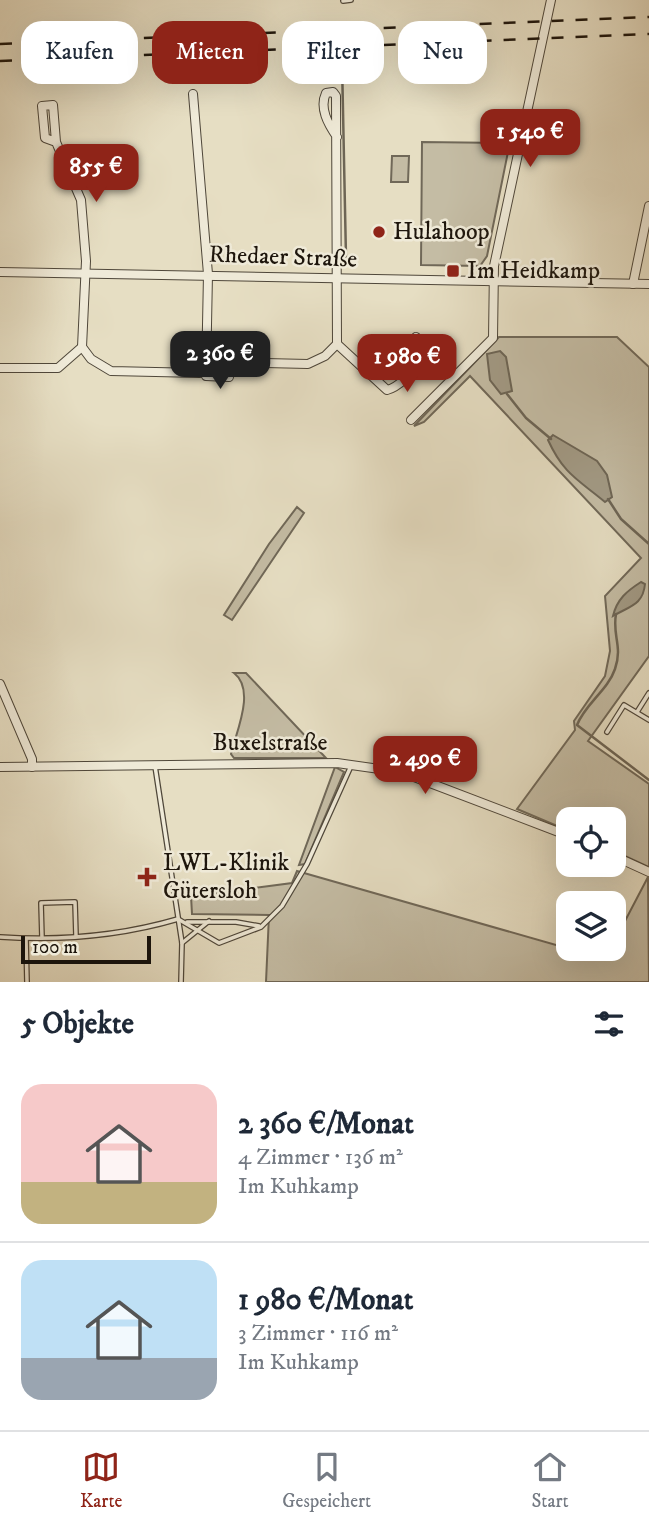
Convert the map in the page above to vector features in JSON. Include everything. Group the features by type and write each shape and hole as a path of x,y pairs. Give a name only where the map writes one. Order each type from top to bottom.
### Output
{"street":[{"path":"411,420 492,338 494,265 551,0"},
{"path":"56,142 81,201 86,261 82,348 91,359 111,371 200,373 215,362 308,363 325,356 337,344 339,278 337,137 336,96 333,92 326,93 326,122 337,137"},
{"path":"193,94 208,274 206,376 229,377 230,363"},
{"path":"633,284 649,205"},
{"name":"Rhedaer Straße","path":"0,272 649,284"},
{"path":"337,344 387,390 393,388 411,370"},
{"path":"0,368 58,368 82,348"},
{"path":"0,684 32,759 32,767"},
{"name":"Buxelstraße","path":"0,767 352,764 401,772 556,831"},
{"path":"626,861 649,872"}],"lane":[{"path":"343,1 351,0"},
{"path":"637,713 649,693"},
{"path":"607,732 624,705 649,720"},
{"path":"155,764 182,943 181,982"},
{"path":"0,937 26,939 123,933 178,919 219,943 261,927 282,906 307,864 352,764"},
{"path":"42,938 41,903 75,902 76,937"},
{"path":"186,922 209,921 261,927"},
{"path":"182,943 209,921"},
{"path":"26,939 27,982"}],"shaded area":[{"path":"422,142 506,143 509,147 487,256 480,266 421,265"},
{"path":"392,156 409,156 408,182 391,182"},
{"path":"499,337 617,337 649,367 649,656 588,741 649,784 649,867 626,856 626,807 556,807 556,826 517,809 575,730 574,721 605,676 610,651 605,596 641,558 470,376 424,422 414,426"},
{"path":"500,351 506,357 512,391 501,394 490,380 487,354"},
{"path":"553,435 597,461 607,475 612,497 605,502 566,469 548,440"},
{"path":"297,507 304,513 232,620 224,615 269,544"},
{"path":"641,582 645,584 644,591 638,601 613,616 623,596"},
{"path":"234,673 246,673 326,758 234,758 231,754 243,712 244,690"},
{"path":"335,767 344,772 305,864 299,865"},
{"path":"297,871 556,945 556,961 626,961 626,919 648,877 649,982 266,982 269,915 192,914 191,896 292,883"}],"waterway":[{"path":"342,84 346,257"},
{"path":"507,394 526,418 551,439"},
{"path":"608,499 621,519 649,544"},
{"path":"616,614 618,654 615,669 577,725 649,780"}],"railway":[{"path":"0,44 649,17"},
{"path":"0,61 649,34"}],"place":[{"name":"Hulahoop","path":"379,232"},
{"name":"Im Heidkamp","path":"453,271"},
{"name":"LWL-Klinik Gütersloh","path":"147,877"}]}
